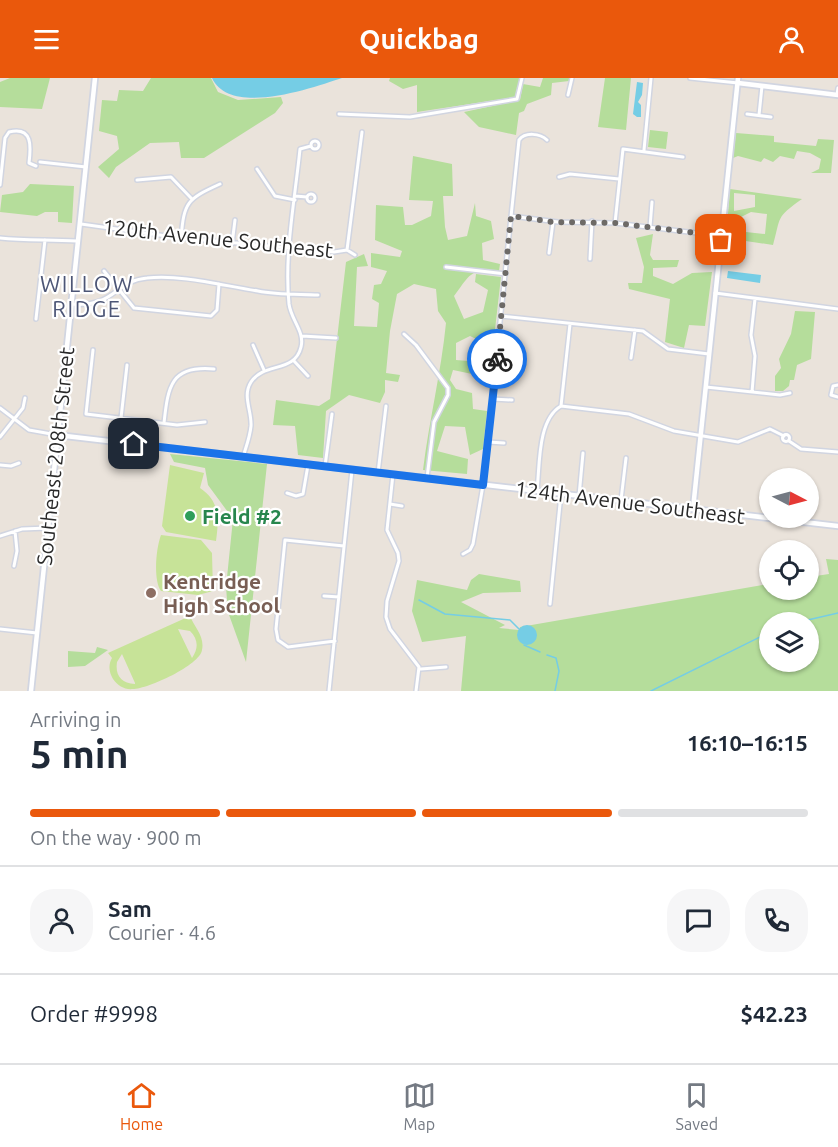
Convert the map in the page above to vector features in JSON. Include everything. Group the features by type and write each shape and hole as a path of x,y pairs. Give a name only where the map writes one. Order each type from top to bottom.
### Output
{"street":[{"name":"Southeast 208th Street","path":"31,691 95,78"},
{"path":"339,114 410,117 518,99 522,78"},
{"path":"568,95 572,78"},
{"path":"644,150 651,78"},
{"path":"690,78 738,81 838,95 838,88"},
{"path":"693,509 738,81"},
{"path":"759,115 762,86"},
{"path":"747,114 771,117"},
{"path":"0,185 2,152 7,134 15,131 24,133 30,139 29,163 36,166"},
{"path":"346,250 362,132"},
{"path":"463,554 470,550 473,544 483,485 519,140 528,135 541,136 547,140"},
{"path":"243,457 251,424 247,391 254,378 264,370 283,366 294,360 300,351 302,336 291,314 289,294 291,247 300,148 311,146"},
{"path":"615,223 623,149 683,157"},
{"path":"40,162 86,167"},
{"path":"257,169 275,196 306,197"},
{"path":"558,177 570,174 619,179"},
{"path":"137,180 171,177 191,198"},
{"path":"181,238 184,212 191,198 220,184"},
{"path":"650,227 652,202"},
{"path":"511,216 553,222 615,223 721,236"},
{"path":"232,244 235,220"},
{"path":"591,259 592,221"},
{"path":"549,253 553,222"},
{"name":"120th Avenue Southeast","path":"80,224 232,244 334,252 346,250 354,255"},
{"path":"0,238 33,242 77,241"},
{"path":"36,319 45,240"},
{"path":"446,267 506,274"},
{"path":"104,271 132,306 140,309 207,317 214,314 217,306 219,284"},
{"path":"71,304 96,304 133,282 152,278 219,284 258,292 318,295"},
{"path":"715,293 838,309"},
{"path":"752,392 755,356 751,339 755,298"},
{"path":"501,315 635,330 646,333 668,349 709,354"},
{"path":"537,491 544,434 552,414 561,406 570,324"},
{"path":"631,358 635,330"},
{"path":"404,334 416,345 448,388 448,395 434,422 427,478"},
{"path":"302,336 336,338"},
{"path":"253,345 264,370"},
{"path":"93,350 86,414 188,425 205,422"},
{"path":"294,360 308,375"},
{"path":"121,418 127,365"},
{"path":"164,423 167,393 177,376 193,369 214,369"},
{"path":"838,385 833,386 831,395 838,397"},
{"path":"706,387 780,395 790,393"},
{"path":"0,437 15,420 25,398"},
{"path":"493,399 512,400"},
{"path":"378,473 386,406"},
{"path":"561,406 629,414 669,430 744,442 770,429 784,436 784,441 789,441 801,449 838,452"},
{"name":"124th Avenue Southeast","path":"0,408 29,430 57,435 838,526"},
{"path":"325,466 332,414"},
{"path":"142,445 144,421"},
{"path":"488,442 504,443"},
{"path":"579,496 583,453"},
{"path":"621,501 626,458"},
{"path":"0,465 11,466 19,463"},
{"path":"287,493 296,496 303,494 308,465"},
{"path":"329,691 352,470"},
{"path":"393,474 387,530 398,553 399,561 387,601 386,617 390,629 420,669 416,691"},
{"path":"550,604 561,494"},
{"path":"390,504 402,506"},
{"path":"0,536 31,528 48,528"},
{"path":"14,566 17,551 15,531"},
{"path":"335,641 291,648 281,643 276,628 285,540 344,546"},
{"path":"324,596 339,597"},
{"path":"0,629 37,633"},
{"path":"420,669 446,667"}],"green space":[{"path":"10,78 50,78 42,109 0,107 0,82"},
{"path":"151,78 211,78 218,92 238,100 281,97 283,103 275,113 204,158 181,158 179,142 150,143 116,167 109,178 98,167 119,149 117,136 99,131 102,100 117,101 119,90 143,91"},
{"path":"390,78 520,78 517,97 417,112 417,85 403,89 389,81"},
{"path":"543,78 569,78 569,81 552,83 551,95 527,104 524,111 519,113 516,135 479,127 464,112 520,100 523,84 540,87"},
{"path":"605,78 631,78 626,130 598,127"},
{"path":"650,130 668,132 666,149 648,147"},
{"path":"736,133 774,136 774,142 816,146 818,139 834,140 831,173 811,173 819,169 821,159 810,153 797,151 794,159 780,156 773,162 764,158 761,162 738,156 733,158"},
{"path":"413,156 452,164 453,196 443,196 448,240 467,236 475,203 476,216 491,221 494,239 482,243 483,260 500,264 499,271 489,270 472,274 454,296 464,319 483,312 488,290 475,282 476,274 501,277 493,347 470,336 456,343 456,360 492,363 491,378 453,370 450,380 456,389 472,393 473,409 487,411 483,449 470,455 465,427 445,426 437,451 468,459 467,474 423,470 446,323 438,311 436,289 414,284 397,294 390,331 386,373 400,375 398,382 385,380 385,392 380,403 349,395 326,411 323,458 298,455 295,426 273,425 276,400 319,406 330,399 346,262 364,254 368,266 357,267 354,326 377,327 379,303 372,299 374,285 381,284 387,271 371,267 371,253 400,257 402,251 375,240 376,205 403,207 405,225 412,225 431,216 433,201 409,200"},
{"path":"30,184 74,186 72,223 58,222 58,212 45,212 37,216 0,212 2,195 23,192"},
{"path":"730,189 802,199 787,210 780,219 773,245 726,238","holes":["734,193 755,195 755,207 734,211","751,212 767,214 765,234 737,231 737,219"]},
{"path":"653,234 650,255 653,260 679,260 677,267 653,268 653,276 673,284 692,273 712,272 705,326 689,325 684,348 665,342 670,299 629,289 628,283 642,283 644,267 636,238"},
{"path":"795,311 815,312 811,359 797,365 794,380 790,380 789,386 783,391 775,391 775,376 781,368 779,359 791,334"},
{"path":"170,454 267,464 246,662 228,612 226,587 233,519 208,485 205,468 174,462"},
{"name":"Field #2","path":"170,465 204,473 200,488 207,493 217,511 216,541 166,532 162,526"},
{"path":"161,535 201,540 212,553 213,591 198,595 161,591 158,586 156,564"},
{"path":"826,559 838,560 838,691 461,691 466,636 422,642 412,611 417,580 467,590 471,580 479,574 520,581 521,592 483,593 461,602 505,625 499,628 519,630 520,627 759,586 759,600 819,600 819,576 829,574"},
{"path":"190,616 201,636 203,645 199,656 183,669 161,681 133,689 122,687 113,679 110,668 112,658 108,653","holes":["178,629 190,631 195,637 197,647 192,658","122,654 135,683 135,684 126,682 118,674 117,662"]},
{"path":"97,647 108,650 85,666 68,667 68,651 95,653"}],"water":[{"path":"212,78 342,78 292,93 253,98 236,96 222,90"},
{"path":"637,82 643,83 642,95 638,102 641,105 641,117 633,114"},
{"path":"728,271 761,275 760,283 727,278"},
{"path":"523,625 531,625 537,631 537,639 531,645 523,645 517,639 517,631"}],"waterway":[{"path":"419,600 445,614 510,620 519,629"},
{"path":"819,617 838,613"},
{"path":"651,691 759,637"},
{"path":"524,645 540,652"},
{"path":"547,655 556,658 559,671 555,691"}],"way so far":[{"path":"497,359 511,216 553,222 615,223 721,236 721,240"}],"place":[{"name":"Field #2","path":"190,516"},
{"name":"Kentridge High School","path":"151,593"}],"district":[{"name":"WILLOW RIDGE","path":"87,296"}],"route":[{"path":"134,444 483,485 497,359"}]}
